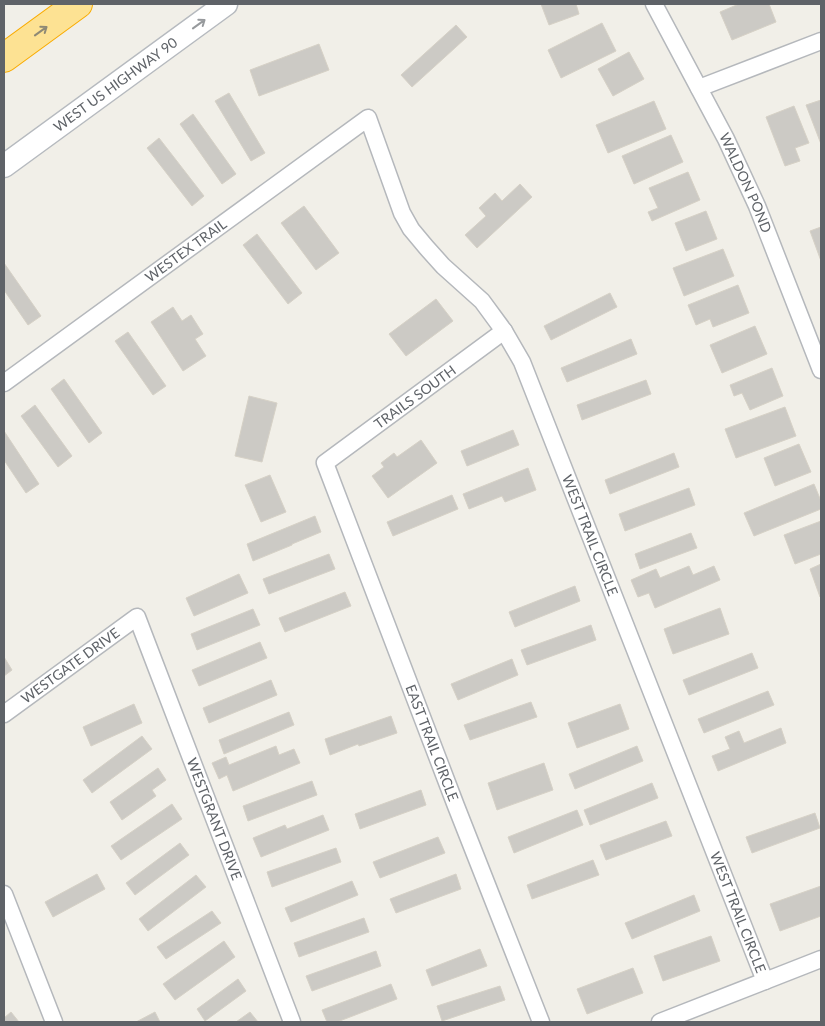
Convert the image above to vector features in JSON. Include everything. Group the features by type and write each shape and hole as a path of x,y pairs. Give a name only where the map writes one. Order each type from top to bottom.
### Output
{"highway":[{"path":"4,58 78,4"}],"main road":[{"name":"WEST US HIGHWAY 90","path":"4,166 226,4"}],"street":[{"name":"WALDON POND","path":"654,4 726,139 758,206 816,343 821,370"},
{"path":"699,88 821,41"},
{"name":"WEST TRAIL CIRCLE","path":"368,118 402,213 412,229 443,266 482,301 504,331 522,362 765,981"},
{"name":"WESTEX TRAIL","path":"4,383 368,118"},
{"name":"TRAILS SOUTH","path":"325,463 504,331"},
{"name":"EAST TRAIL CIRCLE","path":"325,463 541,1022"},
{"name":"WESTGATE DRIVE","path":"4,714 136,617"},
{"name":"WESTGRANT DRIVE","path":"136,617 292,1022"},
{"path":"4,894 54,1022"},
{"path":"660,1022 821,959"}],"building":[{"path":"541,4 576,4 579,14 549,25"},
{"path":"739,4 769,4 776,22 732,40 720,12"},
{"path":"602,23 616,51 561,78 548,50"},
{"path":"456,25 467,37 412,87 401,75"},
{"path":"319,44 329,70 259,96 250,70"},
{"path":"629,52 644,79 613,96 598,69"},
{"path":"229,93 265,153 251,161 215,101"},
{"path":"821,100 821,144 806,105"},
{"path":"654,101 666,129 608,153 596,125"},
{"path":"794,106 809,143 795,148 800,161 785,166 766,117"},
{"path":"193,114 236,174 222,184 180,124"},
{"path":"671,135 683,162 634,184 622,156"},
{"path":"159,138 204,196 192,206 147,148"},
{"path":"688,172 700,200 652,221 648,212 658,208 649,188"},
{"path":"520,184 532,197 477,248 465,235 486,216 479,208 495,193 502,201"},
{"path":"304,206 339,253 316,270 281,223"},
{"path":"706,211 717,239 686,251 675,223"},
{"path":"821,227 821,261 810,231"},
{"path":"257,234 302,293 288,304 243,245"},
{"path":"723,249 734,276 684,296 673,268"},
{"path":"4,263 41,316 28,325 4,290"},
{"path":"738,285 749,313 713,327 710,319 696,325 688,305"},
{"path":"610,293 617,307 551,340 544,326"},
{"path":"436,299 453,321 406,356 389,334"},
{"path":"173,307 182,321 191,315 203,334 195,339 206,356 183,371 151,322"},
{"path":"755,326 767,354 722,373 710,345"},
{"path":"128,332 166,386 153,395 115,341"},
{"path":"631,339 637,354 567,382 561,368"},
{"path":"772,368 783,396 750,410 742,393 734,396 730,385"},
{"path":"64,379 102,433 89,443 51,389"},
{"path":"646,380 651,394 582,420 577,405"},
{"path":"249,396 277,403 262,462 235,456"},
{"path":"35,405 72,456 58,467 21,416"},
{"path":"785,407 796,436 736,458 725,429"},
{"path":"513,430 519,445 467,466 461,451"},
{"path":"4,431 39,484 26,493 4,460"},
{"path":"421,440 437,463 388,498 372,476 384,467 381,463 394,453 397,457"},
{"path":"799,444 811,472 775,486 764,458"},
{"path":"674,453 679,467 610,494 605,480"},
{"path":"528,468 536,490 505,502 502,496 469,509 463,494"},
{"path":"270,475 286,512 261,522 245,485"},
{"path":"814,484 821,501 821,509 754,536 744,513"},
{"path":"689,488 695,505 625,531 619,514"},
{"path":"452,495 458,509 393,536 387,522"},
{"path":"315,516 321,532 253,561 247,544"},
{"path":"821,521 821,554 795,564 784,535"},
{"path":"691,533 697,548 640,569 635,554"},
{"path":"329,554 335,569 269,594 263,579"},
{"path":"821,564 821,596 820,597 810,569"},
{"path":"689,566 693,575 714,566 720,580 655,608 649,593 638,597 631,580 656,569 660,578"},
{"path":"239,574 248,593 194,616 186,598"},
{"path":"575,586 580,601 515,627 509,612"},
{"path":"345,592 351,606 285,632 279,618"},
{"path":"720,608 729,634 673,654 664,629"},
{"path":"253,609 260,625 197,650 191,634"},
{"path":"591,625 596,640 527,665 521,650"},
{"path":"260,642 267,658 199,686 192,670"},
{"path":"752,653 758,668 689,695 683,680"},
{"path":"4,657 12,670 4,676"},
{"path":"512,659 518,675 458,700 451,684"},
{"path":"271,680 277,695 209,723 203,708"},
{"path":"768,691 774,705 704,733 698,719"},
{"path":"531,702 537,717 470,740 464,725"},
{"path":"134,704 142,723 91,746 83,727"},
{"path":"620,704 629,729 577,748 568,723"},
{"path":"289,712 294,725 224,754 219,740"},
{"path":"391,716 397,733 359,746 358,744 330,755 325,739"},
{"path":"781,728 786,743 718,771 712,756 730,749 725,737 739,731 744,743"},
{"path":"142,736 152,749 92,793 83,780"},
{"path":"276,746 279,755 294,749 300,763 233,791 227,775 219,779 212,763 226,757 229,765"},
{"path":"637,746 643,761 575,789 569,774"},
{"path":"544,763 553,790 497,810 488,783"},
{"path":"158,768 166,780 152,790 156,796 122,820 110,802"},
{"path":"312,781 317,795 248,821 243,806"},
{"path":"652,783 658,798 590,825 584,810"},
{"path":"421,790 426,805 360,829 355,814"},
{"path":"172,804 182,819 121,860 111,846"},
{"path":"577,810 583,825 514,853 508,837"},
{"path":"815,813 820,828 752,853 746,837"},
{"path":"323,815 329,830 261,857 253,838 285,825 287,829"},
{"path":"666,821 672,836 606,860 600,845"},
{"path":"438,837 445,853 380,878 373,862"},
{"path":"180,843 189,855 135,895 126,883"},
{"path":"336,848 341,862 272,887 267,872"},
{"path":"593,860 599,875 532,899 527,885"},
{"path":"97,874 105,889 53,917 45,902"},
{"path":"456,874 461,889 396,913 390,899"},
{"path":"196,875 206,887 148,931 139,919"},
{"path":"352,881 358,895 291,922 285,908"},
{"path":"821,886 821,916 780,931 770,904"},
{"path":"694,895 700,911 632,939 625,923"},
{"path":"212,911 221,923 166,959 157,947"},
{"path":"364,918 369,932 299,957 294,943"},
{"path":"711,936 720,961 663,981 654,956"},
{"path":"224,941 235,957 175,1000 163,984"},
{"path":"480,949 487,966 432,986 426,970"},
{"path":"376,951 381,966 312,991 306,976"},
{"path":"633,968 643,993 587,1014 577,989"},
{"path":"238,979 246,991 205,1021 197,1009"},
{"path":"391,984 397,999 337,1022 327,1022 322,1010"},
{"path":"500,986 505,1000 442,1021 437,1006"},
{"path":"11,1012 19,1022 4,1022 4,1018"},
{"path":"155,1012 160,1022 136,1022"},
{"path":"250,1012 258,1022 236,1022"}]}
